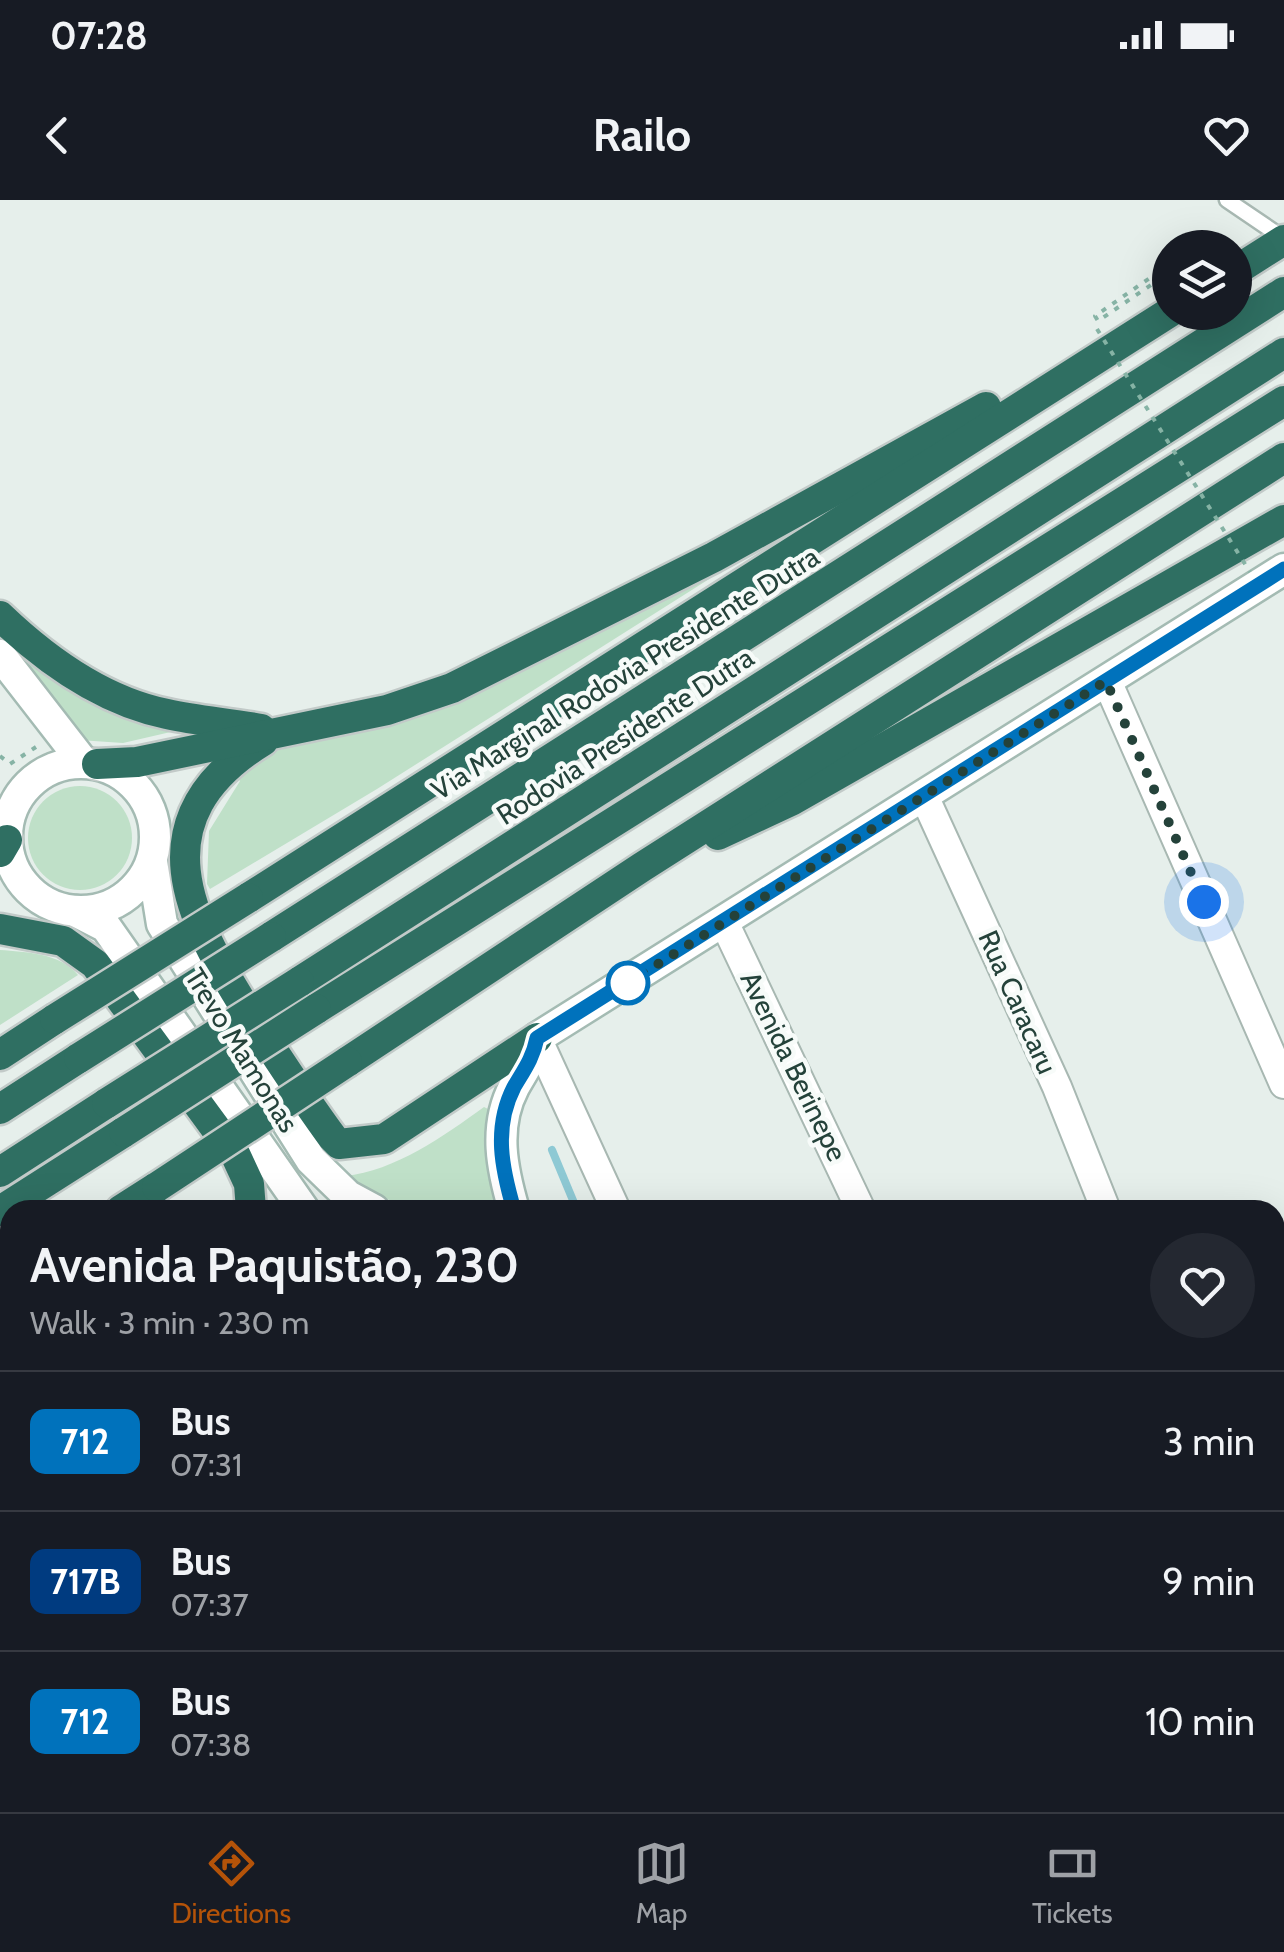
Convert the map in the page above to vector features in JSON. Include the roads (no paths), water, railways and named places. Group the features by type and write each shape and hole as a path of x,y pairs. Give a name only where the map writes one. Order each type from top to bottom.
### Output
{"highway":[{"path":"1252,261 1284,239"},
{"name":"Via Marginal Rodovia Presidente Dutra","path":"0,1109 1284,292"},
{"path":"0,1054 1152,323"},
{"name":"Rodovia Presidente Dutra","path":"0,1172 1284,353"},
{"path":"90,763 137,762 387,710 452,688 714,557 1002,399 1051,388"},
{"path":"19,1200 1284,402"},
{"path":"136,1200 642,866 1284,458"},
{"path":"642,866 792,801 1284,520"},
{"path":"0,616 32,647 111,694 168,714 278,732"},
{"path":"278,732 234,759 210,783 187,841 188,886 208,950 332,1138 340,1144 384,1139 537,1038"},
{"path":"0,929 63,941 95,964 236,1156 249,1184 250,1200"}],"main road":[{"path":"511,1200 500,1156 501,1132 513,1090 532,1059 537,1038 1284,569"},
{"name":"Trevo Mamonas","path":"0,655 90,763 125,776 150,806 155,824 152,862 162,924 311,1160 355,1200"},
{"path":"5,839 28,784 53,768 90,763"},
{"name":"Trevo Mamonas","path":"0,793 5,839 23,884 48,903 106,927 297,1200"},
{"path":"75,911 113,904 142,880 152,862"}],"street":[{"path":"1106,681 1284,1084"},
{"name":"Rua Caracaru","path":"924,796 1056,1087 1102,1200"},
{"name":"Avenida Berinepe","path":"724,922 857,1200"},
{"path":"537,1038 611,1200"}],"lane":[{"path":"1226,200 1284,239"}],"waterway":[{"path":"552,1150 573,1200"}]}
